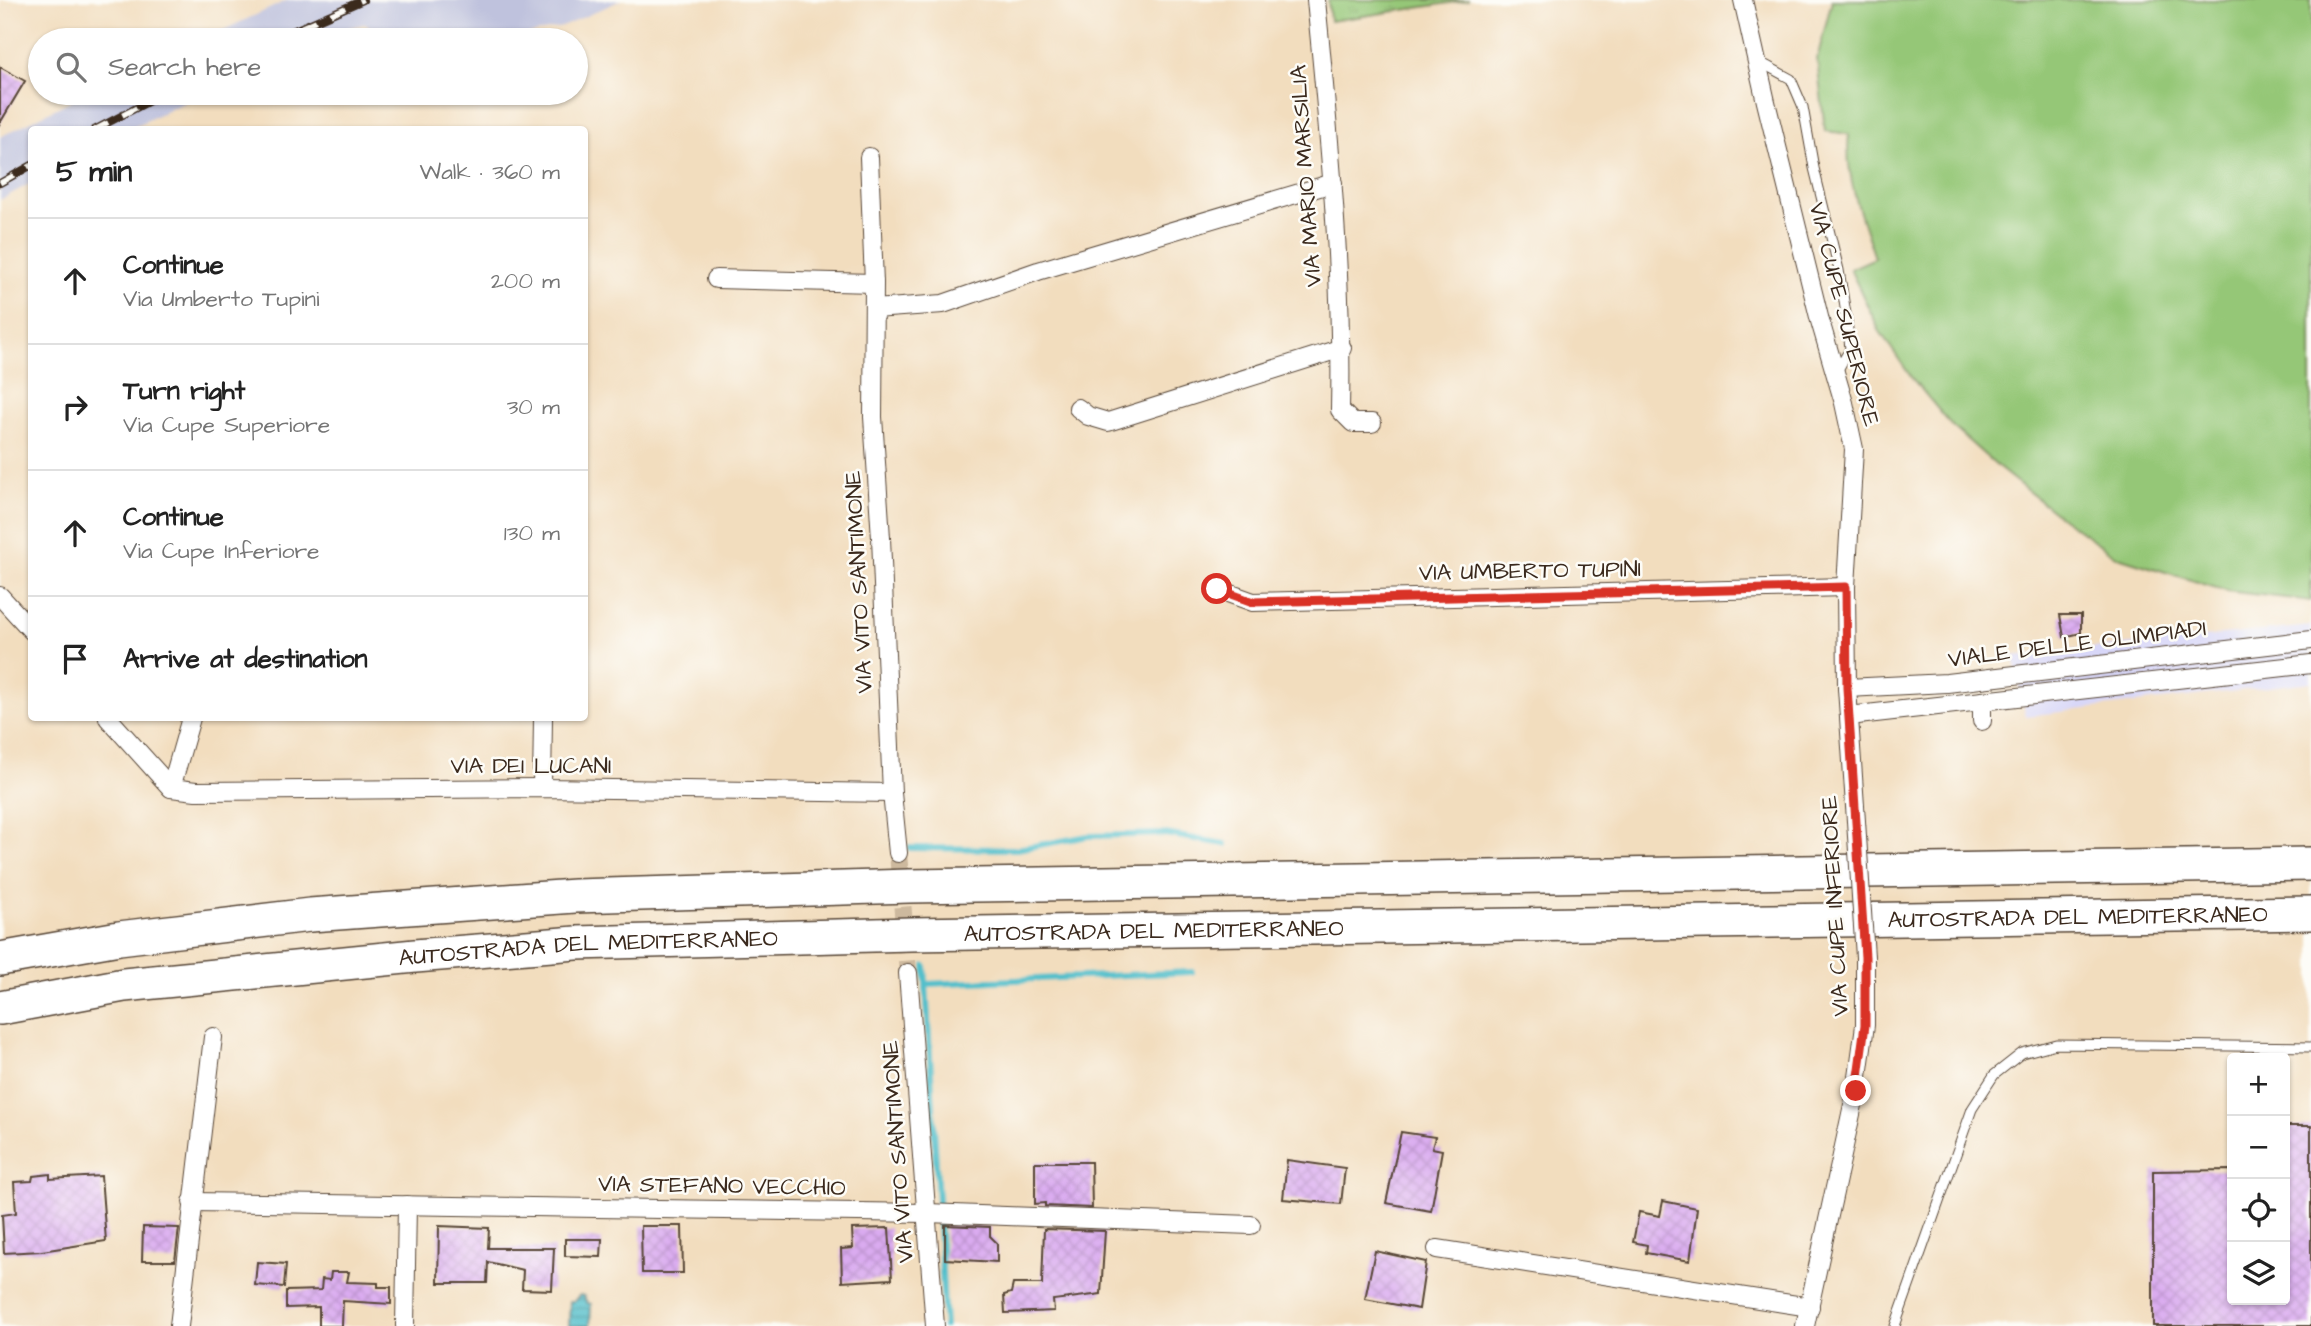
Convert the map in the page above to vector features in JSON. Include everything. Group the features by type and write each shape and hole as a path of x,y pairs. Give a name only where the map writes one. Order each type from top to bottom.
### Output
{"highway":[{"name":"AUTOSTRADA DEL MEDITERRANEO","path":"0,960 119,939 310,915 575,896 895,886 2311,864"},
{"path":"0,936 217,907 310,915"},
{"name":"AUTOSTRADA DEL MEDITERRANEO","path":"0,1008 124,985 576,943 911,934 2311,913"},
{"path":"0,1029 240,989 310,967"}],"street":[{"name":"VIA MARIO MARSILIA","path":"1316,0 1333,183 1342,348 1340,410 1353,423 1372,423"},
{"name":"VIA CUPE SUPERIORE","path":"1743,0 1854,449 1846,587 1847,688"},
{"name":"VIA VITO SANTIMONE","path":"869,157 874,283 873,417 892,793 898,853"},
{"path":"874,309 943,304 1038,271 1333,183"},
{"path":"716,279 874,283"},
{"path":"1078,408 1088,416 1108,422 1342,348"},
{"name":"VIA UMBERTO TUPINI","path":"1217,589 1253,602 1846,587"},
{"path":"0,596 28,627"},
{"name":"VIALE DELLE OLIMPIADI","path":"1847,688 1947,683 2311,640"},
{"name":"VIALE DELLE OLIMPIADI","path":"1849,716 2311,664"},
{"name":"VIA CUPE INFERIORE","path":"1805,1326 1856,1091 1865,1025 1865,957 1847,688"},
{"path":"1982,701 1982,721"},
{"path":"111,721 171,788"},
{"path":"171,788 190,721"},
{"path":"542,721 542,788"},
{"name":"VIA DEI LUCANI","path":"171,788 196,791 542,788 892,793"},
{"name":"VIA VITO SANTIMONE","path":"908,974 934,1326"},
{"path":"179,1326 213,1037"},
{"name":"VIA STEFANO VECCHIO","path":"192,1202 927,1213 1251,1224"},
{"path":"405,1326 407,1205"},
{"path":"1437,1249 1810,1307"}],"lane":[{"path":"1756,60 1791,79 1803,107 1814,168 1839,270 1847,320 1850,349 1835,374"},
{"path":"1895,1326 1972,1109 1994,1075 2022,1053 2056,1044 2311,1047"}],"shaded area":[{"path":"288,0 621,0 558,28 372,28 364,24 347,28 228,28"},
{"path":"63,105 179,105 135,126 28,126 28,185 0,200 0,137"},
{"path":"2311,626 2311,682 2026,716 2013,656"}],"green space":[{"path":"1328,0 1469,0 1330,21"},
{"path":"1832,0 2311,0 2311,601 2226,591 2118,557 2062,518 1999,468 1952,426 1911,377 1879,330 1850,269 1875,258 1852,181 1849,134 1825,131 1817,59"}],"water":[{"path":"580,1295 591,1304 590,1326 569,1326 570,1301"}],"building":[{"path":"0,67 25,81 0,123"},
{"path":"2060,615 2081,615 2081,633 2064,637"},
{"path":"2290,1126 2311,1126 2311,1326 2153,1326 2153,1171 2227,1170 2227,1305 2290,1305"},
{"path":"1401,1132 1435,1137 1432,1148 1442,1150 1431,1211 1386,1203"},
{"path":"1287,1160 1345,1168 1341,1204 1283,1199"},
{"path":"1035,1162 1091,1162 1092,1208 1035,1204"},
{"path":"50,1174 50,1179 101,1176 106,1241 42,1251 4,1253 2,1215 16,1213 14,1182 32,1181 33,1176"},
{"path":"1663,1201 1697,1208 1690,1261 1646,1253 1647,1245 1633,1242 1639,1212 1660,1216"},
{"path":"945,1225 990,1227 990,1236 997,1243 997,1262 945,1259"},
{"path":"439,1226 489,1228 488,1248 554,1248 552,1290 522,1289 523,1270 488,1262 487,1283 438,1283"},
{"path":"641,1226 682,1226 683,1273 642,1273"},
{"path":"143,1227 179,1228 175,1261 142,1261"},
{"path":"889,1228 892,1279 842,1282 841,1249 853,1248 852,1229"},
{"path":"1044,1229 1105,1231 1101,1294 1053,1300 1054,1311 1005,1313 1004,1295 1011,1293 1013,1284 1042,1284"},
{"path":"565,1239 602,1239 601,1257 565,1256"},
{"path":"1375,1251 1426,1262 1419,1309 1365,1299"},
{"path":"257,1262 286,1264 284,1287 255,1285"},
{"path":"331,1272 349,1272 347,1282 378,1283 378,1287 391,1287 391,1304 343,1301 342,1326 319,1326 319,1307 286,1308 286,1291 321,1290 322,1279 330,1280"}],"waterway":[{"path":"910,848 1017,849 1088,836 1165,834 1225,844"},
{"path":"925,966 945,1326"},
{"path":"927,984 1192,972"}],"tunnel":[{"path":"898,853 908,973"}],"railway":[{"path":"299,28 363,0"},
{"path":"102,126 142,105"},
{"path":"0,183 28,167"}],"route":[{"path":"1217,589 1253,602 1846,587 1847,688 1865,957 1865,1025 1856,1091"}]}
